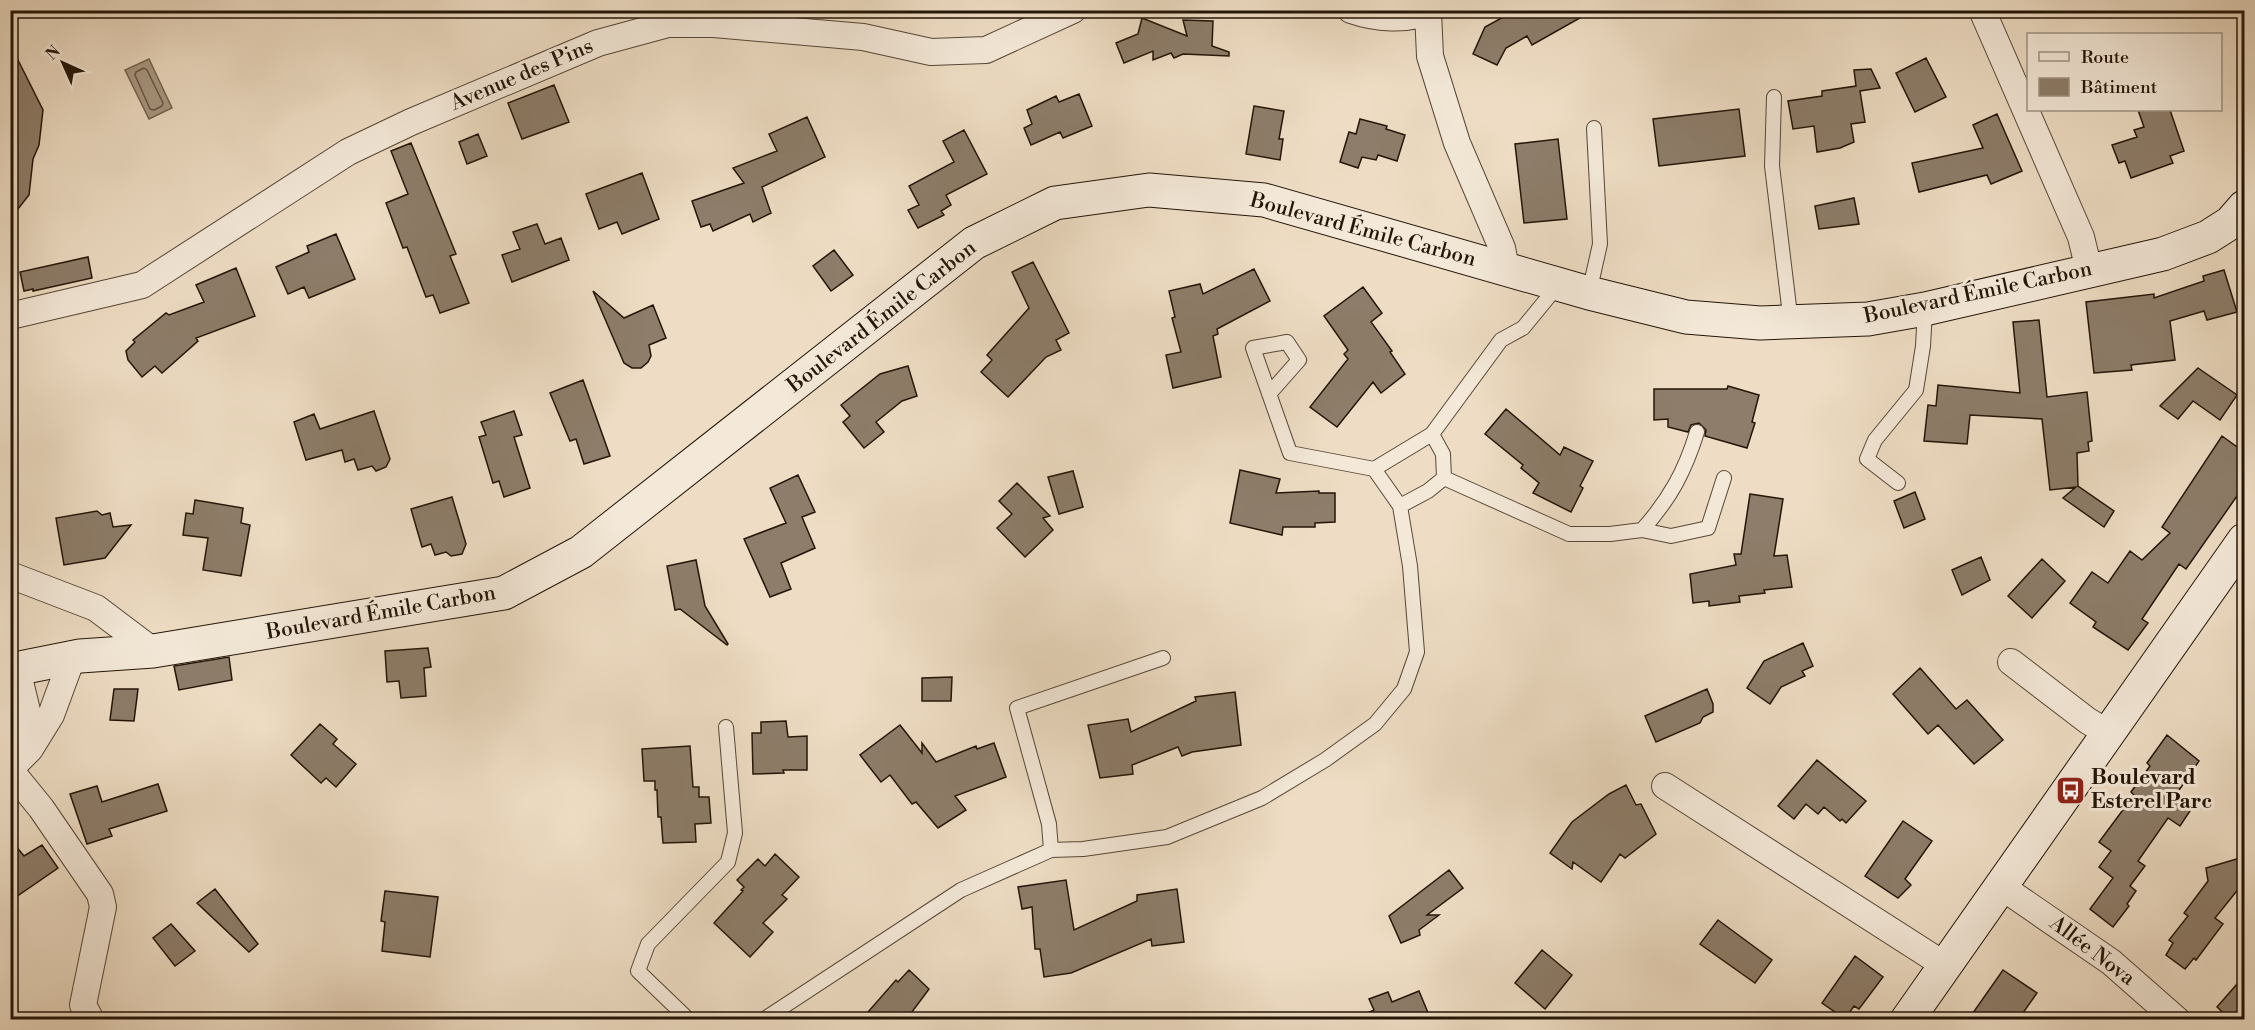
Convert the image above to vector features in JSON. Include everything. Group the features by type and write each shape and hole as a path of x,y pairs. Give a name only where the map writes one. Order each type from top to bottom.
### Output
{"street":[{"name":"Avenue des Pins","path":"10,316 142,285 348,152 411,122 598,43 669,24 714,24 863,38 931,52 986,50 1073,10"},
{"path":"1351,10 1365,15 1396,18 1430,11 1430,56 1457,143 1502,248 1506,268"},
{"path":"1982,10 2081,237 2089,270"},
{"name":"Boulevard Émile Carbon","path":"14,669 72,658 153,651 504,593 581,552 974,243 1055,203 1149,190 1264,200 1574,289 1686,317 1760,323 1868,319 1925,309 2163,254 2208,237 2230,223 2244,207"},
{"path":"1907,1020 2110,734 2244,540"},
{"path":"10,575 96,608 153,651"},
{"path":"10,769 30,749 51,715 72,658"},
{"path":"2011,662 2088,721 2110,734"},
{"path":"10,769 20,745 28,715 14,669"},
{"path":"10,769 41,808 100,894 103,907 83,1005 92,1020"},
{"path":"1665,786 1946,966"},
{"name":"Allée Nova","path":"2002,887 2111,962 2177,1020"}],"lane":[{"path":"1774,97 1772,166 1791,323"},
{"path":"1269,394 1290,453 1374,469 1432,434 1501,340 1523,328 1574,289 1600,244 1594,128"},
{"path":"1898,483 1867,459 1875,440 1916,390 1923,346 1925,309"},
{"path":"1642,530 1657,514 1688,463 1697,432"},
{"path":"1432,434 1443,454 1444,478"},
{"path":"763,1020 961,890 1051,850 1083,849 1167,837 1262,798 1325,760 1375,724 1404,689 1417,652 1410,566 1400,506 1374,469"},
{"path":"1444,478 1569,534 1610,534 1642,530 1671,536 1708,528 1724,478"},
{"path":"1400,506 1428,491 1444,478"},
{"path":"1051,850 1049,824 1017,708 1163,658"},
{"path":"689,1020 638,971 648,944 728,862 735,833 726,727"}],"water":[{"path":"149,59 172,108 149,119 125,70"}],"building":[{"path":"1516,10 1594,10 1532,45 1527,36 1506,48 1497,65 1473,54 1485,27"},
{"path":"1142,18 1187,36 1183,20 1213,21 1212,46 1229,52 1229,56 1183,54 1174,58 1171,53 1153,60 1153,51 1124,63 1116,43 1138,34"},
{"path":"10,44 43,110 39,145 33,159 29,195 10,219"},
{"path":"1926,58 1946,97 1915,112 1896,73"},
{"path":"1871,69 1880,88 1860,91 1865,122 1851,124 1854,142 1840,148 1817,152 1814,126 1793,129 1788,101 1822,96 1822,91 1856,86 1854,70"},
{"path":"554,85 569,122 522,139 508,103"},
{"path":"1079,94 1092,126 1063,138 1060,132 1031,145 1024,128 1032,124 1027,110 1056,96 1059,102"},
{"path":"1254,106 1284,111 1279,139 1283,139 1280,160 1246,154"},
{"path":"1739,109 1745,156 1659,166 1653,119"},
{"path":"2138,111 2170,111 2184,151 2170,156 2173,163 2131,178 2125,161 2119,163 2112,145 2137,137 2134,130 2144,127"},
{"path":"1997,114 2022,171 1991,184 1987,175 1919,192 1912,163 1983,148 1973,125"},
{"path":"807,117 825,157 762,187 771,213 753,222 750,214 713,231 710,224 701,227 692,201 744,183 733,168 777,151 769,134"},
{"path":"1360,119 1387,126 1386,129 1405,135 1397,161 1378,155 1376,160 1362,157 1358,168 1340,162 1349,132 1356,134"},
{"path":"964,130 987,174 946,195 951,205 941,211 944,215 918,228 908,210 919,205 909,186 954,162 943,141"},
{"path":"478,134 487,156 467,164 459,142"},
{"path":"1558,139 1567,219 1524,223 1515,144"},
{"path":"411,143 456,254 450,256 469,303 440,313 433,295 426,297 407,247 403,248 386,203 408,194 391,151"},
{"path":"642,173 659,219 622,234 617,222 599,229 586,194"},
{"path":"1854,198 1859,224 1819,229 1815,206"},
{"path":"537,224 545,244 561,238 569,260 512,282 502,255 520,249 513,232"},
{"path":"336,234 355,279 309,298 304,287 288,294 276,267 309,252 307,246"},
{"path":"834,250 853,275 831,291 813,266"},
{"path":"88,257 92,278 24,291 20,272"},
{"path":"1033,262 1069,333 1056,340 1061,350 1046,357 1008,397 981,372 992,360 987,355 1029,308 1012,272"},
{"path":"236,268 255,316 196,338 198,341 162,373 155,366 142,377 128,360 126,351 135,342 133,340 166,313 169,315 204,302 196,285"},
{"path":"1254,269 1270,301 1217,329 1218,334 1213,336 1221,377 1173,388 1166,355 1181,352 1172,318 1175,317 1169,291 1200,284 1203,294"},
{"path":"2224,270 2237,312 2207,320 2204,311 2170,321 2175,360 2131,365 2132,370 2094,373 2086,302 2154,294 2154,298 2204,281 2203,276"},
{"path":"1363,287 1382,313 1371,322 1405,374 1381,393 1373,382 1337,427 1310,407 1348,359 1344,354 1348,350 1324,316"},
{"path":"593,291 624,318 653,305 666,338 649,345 651,356 641,368 632,368 624,363"},
{"path":"2039,320 2047,397 2087,392 2092,441 2088,442 2089,451 2077,453 2078,486 2114,511 2104,527 2063,498 2076,487 2050,490 2042,419 1970,415 1967,444 1924,441 1928,405 1936,406 1938,385 2020,393 2013,322"},
{"path":"908,366 917,396 902,401 876,422 884,432 864,448 843,422 850,416 841,405 880,374"},
{"path":"2198,368 2237,395 2220,420 2193,401 2178,419 2160,406"},
{"path":"583,380 610,456 584,464 576,439 570,441 550,393"},
{"path":"1728,386 1759,395 1752,422 1755,423 1747,448 1705,436 1706,430 1699,423 1691,425 1688,432 1668,427 1668,419 1654,420 1654,389 1727,389"},
{"path":"1506,409 1560,455 1564,447 1593,461 1580,486 1583,488 1571,512 1533,493 1539,483 1521,468 1523,465 1485,434"},
{"path":"374,411 390,459 386,467 376,471 372,466 358,470 354,459 345,462 342,450 306,460 294,422 314,414 320,429"},
{"path":"514,411 522,435 514,437 530,488 504,497 499,481 493,483 479,437 486,435 481,422"},
{"path":"2222,436 2244,452 2244,486 2186,569 2179,564 2142,619 2148,623 2128,650 2093,627 2096,622 2070,603 2092,572 2108,583 2130,551 2142,560 2170,533 2162,527"},
{"path":"1240,470 1280,479 1276,493 1319,491 1319,493 1335,493 1335,522 1315,523 1315,527 1283,527 1282,535 1230,523"},
{"path":"1073,471 1083,507 1059,514 1048,477"},
{"path":"798,475 815,512 802,517 815,548 781,563 791,589 770,597 744,539 786,523 770,488"},
{"path":"1017,483 1050,516 1043,518 1053,530 1025,557 997,528 1012,514 999,501"},
{"path":"1915,492 1925,519 1904,528 1894,501"},
{"path":"1750,494 1783,499 1774,556 1787,555 1792,587 1739,596 1740,602 1709,606 1709,601 1693,603 1690,574 1736,565 1734,554 1741,554"},
{"path":"452,497 466,544 462,554 451,556 446,552 435,555 431,544 422,547 411,509"},
{"path":"195,500 243,508 241,523 250,525 241,576 203,570 208,538 183,535 186,513 193,514"},
{"path":"97,511 102,515 110,513 113,527 131,525 105,558 64,565 56,518"},
{"path":"1981,557 1990,580 1962,595 1952,570"},
{"path":"2042,559 2065,581 2032,618 2008,596"},
{"path":"696,560 705,606 727,645 680,609 675,610 667,566"},
{"path":"1803,643 1813,666 1802,671 1805,676 1781,687 1770,704 1747,688 1764,661"},
{"path":"428,648 431,667 424,668 426,696 401,698 399,681 387,682 385,651"},
{"path":"229,657 232,680 179,690 174,666"},
{"path":"1920,668 1956,709 1967,700 2003,740 1974,764 1938,725 1928,734 1893,694"},
{"path":"952,677 951,701 922,701 922,678"},
{"path":"114,689 138,689 134,721 110,720"},
{"path":"1707,689 1713,704 1713,712 1703,717 1700,723 1656,742 1645,716"},
{"path":"1235,692 1241,745 1192,752 1182,756 1178,747 1132,765 1133,774 1100,778 1088,725 1128,719 1131,732 1196,701 1195,697"},
{"path":"786,721 788,737 807,736 807,770 753,774 752,733 761,733 761,722"},
{"path":"320,724 337,739 333,744 356,764 336,787 326,778 321,783 291,755"},
{"path":"900,725 922,753 922,743 936,762 976,746 977,749 994,743 1006,777 955,796 966,810 938,828 916,802 912,804 890,775 881,782 860,755"},
{"path":"2167,735 2199,761 2175,796 2192,808 2180,826 2168,818 2138,861 2145,866 2130,886 2136,891 2127,904 2129,906 2113,927 2090,909 2113,878 2099,867 2111,851 2099,842 2134,795 2131,792 2150,766 2147,763"},
{"path":"690,746 693,787 699,787 699,797 709,797 711,823 695,824 696,842 663,843 655,781 644,781 642,749"},
{"path":"1817,760 1866,801 1846,823 1842,819 1840,821 1824,807 1818,814 1806,804 1794,819 1778,806"},
{"path":"158,784 167,811 109,829 112,836 87,844 70,794 97,786 102,802"},
{"path":"1626,785 1636,805 1641,804 1656,834 1625,858 1620,854 1601,882 1573,862 1572,869 1550,853 1572,822 1609,794"},
{"path":"1903,821 1932,841 1905,879 1911,885 1898,898 1865,876"},
{"path":"10,839 24,856 42,845 58,868 10,901"},
{"path":"775,854 799,877 782,895 787,899 763,923 773,932 750,957 714,923 743,891 741,890 744,887 737,880 758,859 765,866"},
{"path":"2240,858 2244,886 2240,887 2215,918 2223,924 2196,960 2194,958 2185,969 2166,955 2173,943 2169,940 2188,916 2184,913 2208,881 2206,868"},
{"path":"1449,870 1463,888 1427,915 1439,915 1419,930 1420,935 1401,943 1389,916"},
{"path":"1066,880 1074,930 1137,901 1137,895 1177,889 1184,942 1152,946 1151,939 1071,973 1044,977 1040,949 1035,949 1032,907 1022,909 1018,887"},
{"path":"215,889 258,944 249,952 197,903"},
{"path":"385,891 438,897 430,957 382,951 385,922 381,921"},
{"path":"1718,920 1772,960 1755,983 1700,944"},
{"path":"171,924 195,951 175,966 153,938"},
{"path":"1542,950 1572,975 1545,1009 1515,983"},
{"path":"1855,956 1883,977 1859,1009 1854,1006 1845,1019 1822,1003"},
{"path":"909,970 929,989 906,1020 861,1020 896,980 898,982"},
{"path":"2003,970 2037,993 2018,1020 1968,1020"},
{"path":"2244,976 2244,1020 2231,1020 2217,1007"},
{"path":"1419,991 1431,1020 1352,1020 1374,1010 1369,999 1388,992 1392,1002"}],"place":[{"name":"Boulevard Esterel Parc","path":"2070,790"}]}
